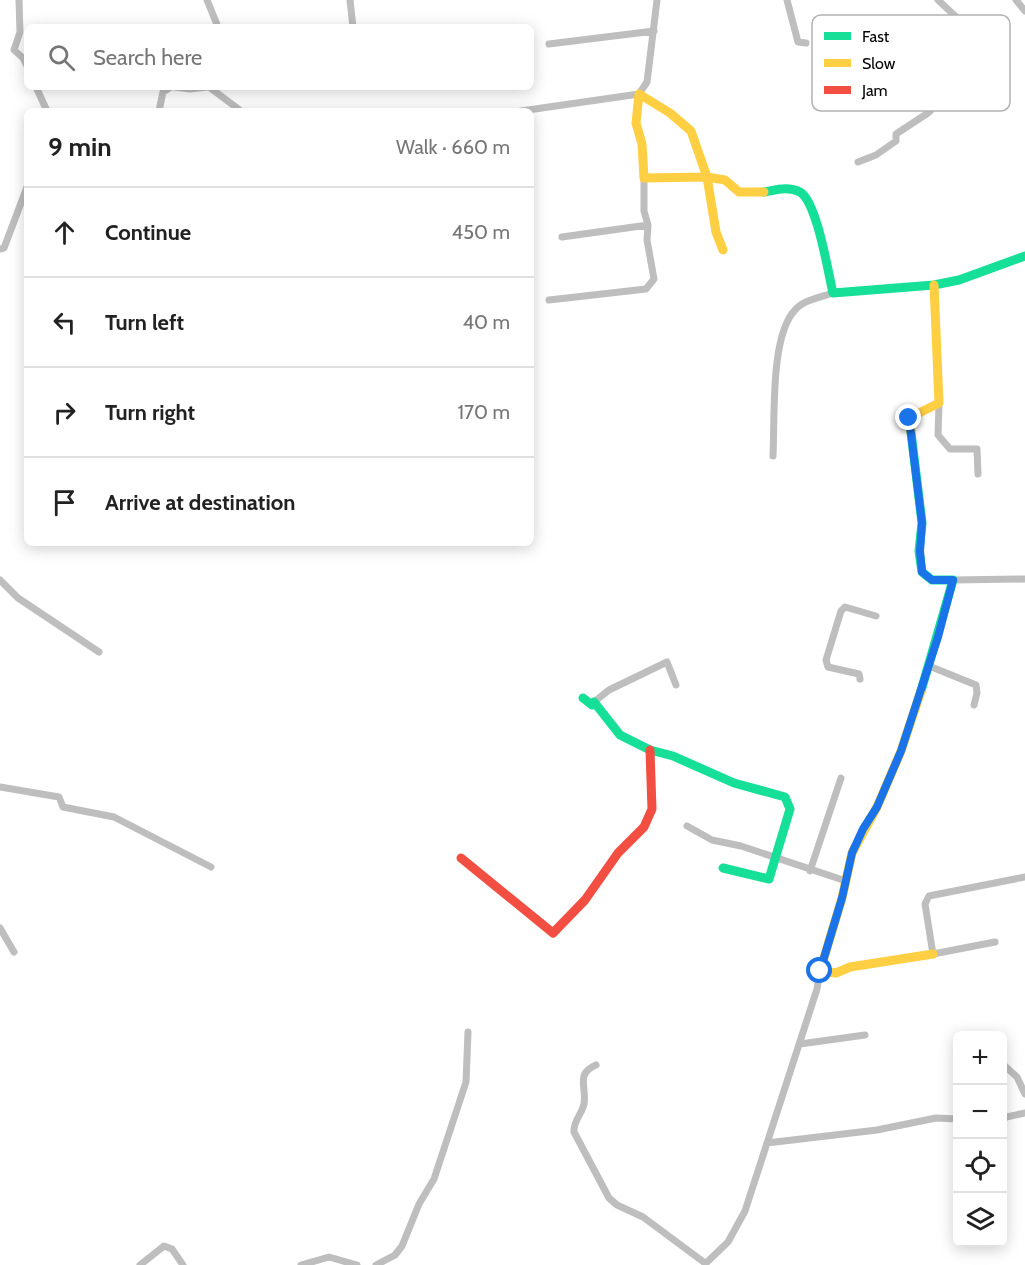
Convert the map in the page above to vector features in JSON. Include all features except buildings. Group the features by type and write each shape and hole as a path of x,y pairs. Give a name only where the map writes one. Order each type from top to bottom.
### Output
{"street":[{"path":"19,0 20,32 14,50 24,60"},
{"path":"207,0 217,24"},
{"path":"350,0 353,24"},
{"path":"549,300 646,289 654,279 647,240 648,225 644,211 642,144 636,123 639,94 647,82 657,0"},
{"path":"787,0 798,42 806,43"},
{"path":"938,0 954,15"},
{"path":"1016,0 1025,11"},
{"path":"549,44 654,31"},
{"path":"37,90 46,108"},
{"path":"160,108 164,92 168,90"},
{"path":"212,90 237,108"},
{"path":"534,109 639,94 672,112 677,120 690,130 707,177 716,232 723,250"},
{"path":"858,162 876,155 896,141 896,134 930,111"},
{"path":"644,178 707,177 725,180 739,192 752,194 788,188 802,193 812,208 833,293"},
{"path":"0,249 4,248 24,195"},
{"path":"562,237 648,225"},
{"path":"773,456 779,356 786,321 796,307 833,293 934,285 959,280 1025,256"},
{"path":"934,285 939,403 938,435 950,449 977,449 978,474"},
{"path":"939,403 909,418 922,523 920,551 922,572 932,580 1025,579"},
{"path":"0,580 14,594 99,652"},
{"path":"596,1065 582,1078 584,1103 574,1126 574,1132 602,1189 617,1205 643,1217 705,1264 728,1242 737,1228 817,990 852,853 877,807 901,751 929,666 953,580"},
{"path":"860,679 859,674 828,667 826,660 841,611 845,607 876,616"},
{"path":"583,698 592,705 609,690 667,662 676,685"},
{"path":"929,666 976,685 974,705"},
{"path":"594,702 620,735 650,750 673,756 734,783 785,797 790,809 769,879 756,878 723,868"},
{"path":"461,858 553,933 585,900 618,852 644,827 652,809 650,750"},
{"path":"810,871 840,778"},
{"path":"0,787 59,797 63,807 114,817 211,867"},
{"path":"687,826 712,840 741,846 776,860 846,881"},
{"path":"933,954 925,904 929,896 1025,877"},
{"path":"0,928 14,952"},
{"path":"820,971 836,973 850,967 995,942"},
{"path":"376,1265 395,1256 402,1246 419,1204 434,1179 466,1082 468,1032"},
{"path":"800,1044 865,1035"},
{"path":"1007,1068 1017,1077 1025,1094"},
{"path":"1007,1117 1025,1113"},
{"path":"767,1143 877,1130 936,1118 953,1119"},
{"path":"140,1265 164,1246 172,1249 183,1265"},
{"path":"301,1265 329,1257 357,1265"}],"traffic: fast":[{"path":"764,192 791,189 800,192 806,198 817,223 833,293 934,285 959,280 1025,256"},
{"path":"911,432 922,523 919,551 922,572 932,580 953,580 921,691"},
{"path":"583,698 592,705 594,702 620,735 650,750 673,756 734,783 785,797 790,809 769,879 723,868"}],"traffic: slow":[{"path":"723,250 716,232 707,177 644,178 642,144 636,123 639,94 670,113 691,131 707,177 725,180 739,192 764,192"},
{"path":"911,432 909,418 939,403 934,285"},
{"path":"921,691 901,751 877,807 852,853 842,898 820,971 836,973 850,967 933,954"}],"traffic: jam":[{"path":"461,858 553,933 585,900 618,853 644,827 652,809 650,750"}],"route":[{"path":"820,971 842,898 852,853 877,807 901,751 951,593 953,580 932,580 922,572 920,551 922,523 909,418"}]}
